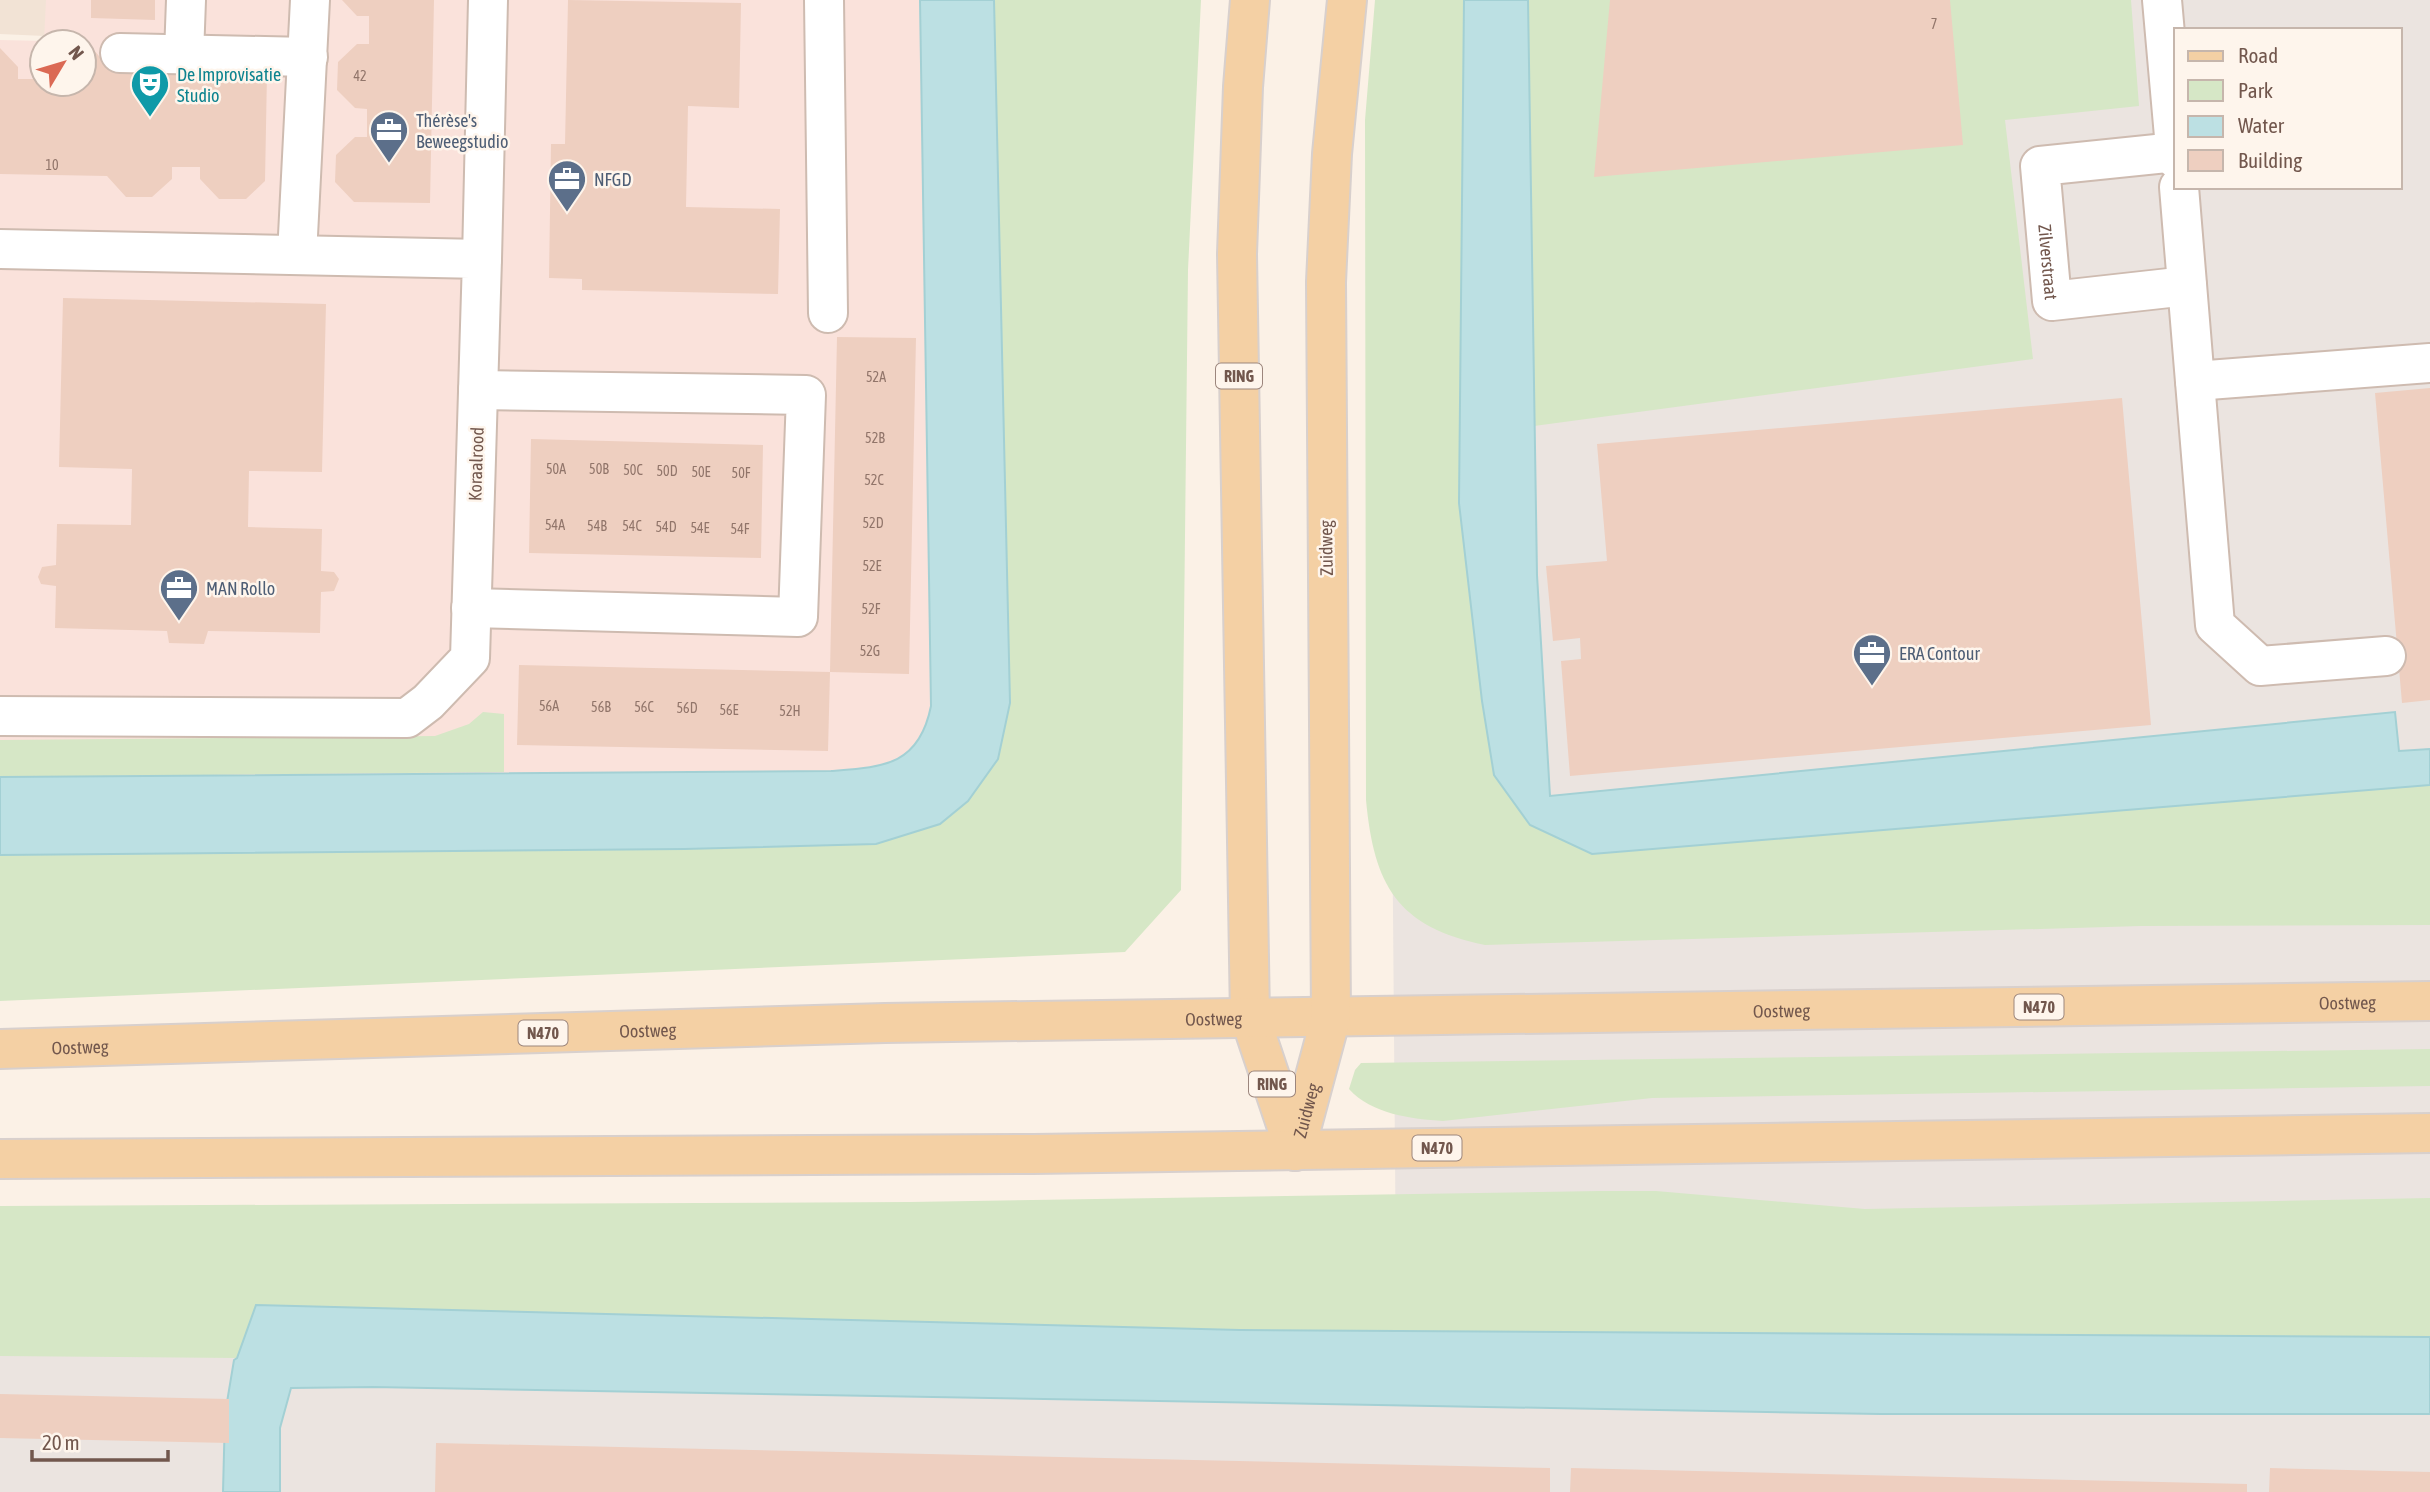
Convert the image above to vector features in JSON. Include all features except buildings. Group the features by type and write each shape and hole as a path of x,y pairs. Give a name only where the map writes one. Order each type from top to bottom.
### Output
{"main road":[{"name":"Zuidweg","path":"1250,0 1243,87 1237,254 1250,1017 1295,1151"},
{"name":"Zuidweg","path":"1295,1151 1331,1017 1326,282 1332,154 1347,0"},
{"name":"Oostweg","path":"0,1049 885,1023 2430,1001"},
{"name":"N470","path":"0,1159 567,1159 1295,1151 2430,1133"}],"street":[{"path":"184,55 186,0"},
{"path":"297,255 310,0"},
{"name":"Koraalrood","path":"0,716 407,718 428,702 470,658 488,0"},
{"path":"824,0 828,313"},
{"path":"2162,0 2174,130"},
{"path":"120,53 308,57"},
{"name":"Zilverstraat","path":"2174,152 2040,166 2052,301 2187,286"},
{"path":"2179,189 2215,625 2260,666 2386,656"},
{"path":"0,249 482,258"},
{"path":"2195,381 2430,363"},
{"path":"471,608 798,617 806,395 478,390"}],"shaded area":[{"path":"0,0 47,0 45,28 28,28 28,35 0,34"},
{"path":"46,0 920,0 931,707 927,728 915,747 899,760 875,768 831,771 0,777 0,40 28,41 28,98 98,98 98,28 45,28"},
{"path":"1433,0 2430,0 2430,1492 0,1492 0,1227 1396,1279 1387,176"}],"green space":[{"path":"994,0 1201,0 1188,270 1181,890 1125,952 0,1001 0,855 684,849 876,844 940,824 968,801 998,759 1010,703"},
{"path":"1375,0 1464,0 1459,503 1494,775 1592,854 2430,785 2430,925 2141,926 1485,945 1430,927 1411,914 1396,898 1384,878 1370,830 1366,800 1365,120"},
{"path":"1528,0 2131,0 2139,106 2005,120 2033,359 1534,426"},
{"path":"483,712 504,714 504,772 0,777 0,740 435,736 469,724"},
{"path":"2430,1049 2430,1086 1652,1098 1443,1121 1405,1117 1380,1110 1349,1089 1355,1070 1361,1063"},
{"path":"1656,1191 1865,1209 2430,1198 2430,1337 1240,1330 256,1305 237,1358 0,1356 0,1206 910,1202"}],"water":[{"path":"920,0 994,0 1010,703 998,759 968,801 940,824 876,844 684,849 0,855 0,777 831,771 867,768 896,760 908,752 918,741 931,706"},
{"path":"1464,0 1528,0 1537,575 1550,796 2395,712 2399,751 2430,749 2430,785 1592,854 1530,825 1494,775 1482,701 1459,503"},
{"path":"256,1305 1240,1330 2430,1337 2430,1414 1880,1414 373,1387 291,1388 280,1428 280,1492 223,1492 225,1414 234,1360"}],"place":[{"name":"De Improvisatie Studio","path":"150,118"},
{"name":"Thérèse's Beweegstudio","path":"389,164"},
{"name":"NFGD","path":"567,213"},
{"name":"MAN Rollo","path":"179,622"},
{"name":"ERA Contour","path":"1872,687"}]}
